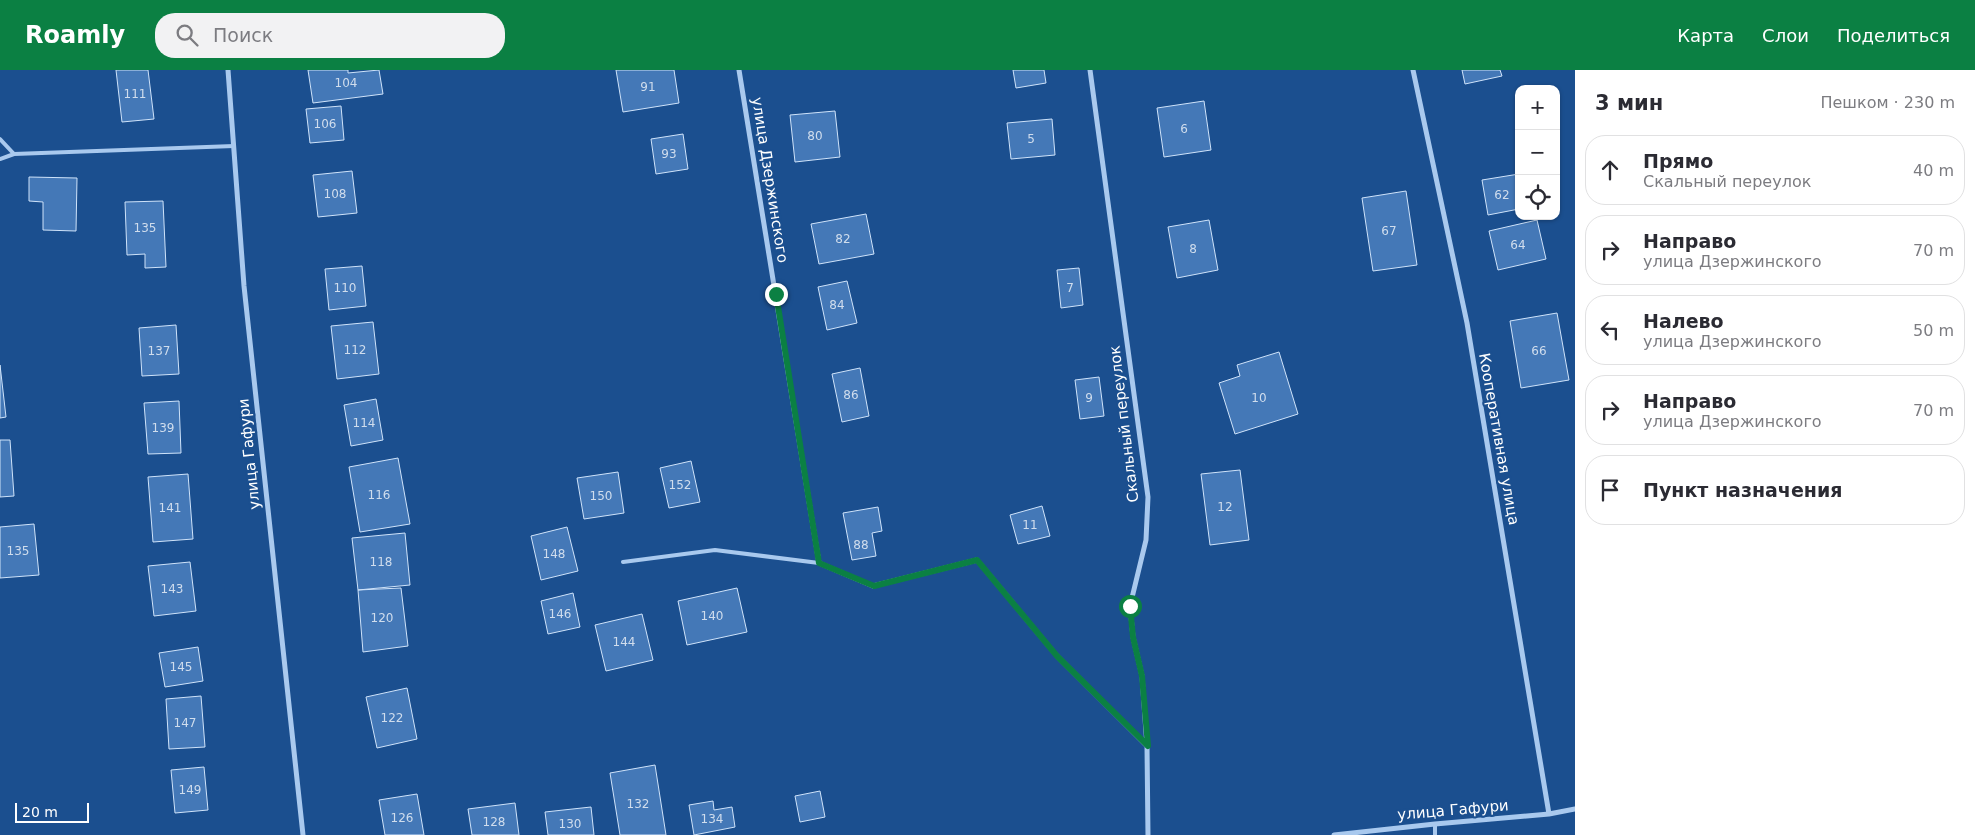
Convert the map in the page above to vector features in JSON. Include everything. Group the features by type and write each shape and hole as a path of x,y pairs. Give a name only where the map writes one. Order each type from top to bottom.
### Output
{"street":[{"name":"улица Гафури","path":"228,70 244,286 303,835"},
{"name":"улица Дзержинского","path":"739,70 819,563"},
{"name":"Скальный переулок","path":"1090,70 1148,497 1146,540 1130,606 1133,637 1142,676 1148,746 1148,835"},
{"name":"Кооперативная улица","path":"1413,70 1467,323 1549,814"},
{"path":"819,563 874,586 977,560 1057,656 1148,746"},
{"name":"улица Гафури","path":"1334,835 1549,814 1575,809"}],"lane":[{"path":"0,139 14,154"},
{"path":"0,159 14,154 234,146"},
{"path":"623,562 715,550 819,563"},
{"path":"1435,824 1435,835"}],"building":[{"path":"116,70 148,70 154,119 122,122"},
{"path":"308,70 348,70 348,73 379,70 383,94 313,103"},
{"path":"616,70 674,70 679,103 623,112"},
{"path":"1013,70 1044,70 1046,83 1016,88"},
{"path":"1462,70 1500,70 1502,76 1465,84"},
{"path":"1204,101 1211,150 1164,157 1157,108"},
{"path":"341,106 344,140 310,143 306,109"},
{"path":"835,111 840,157 795,162 790,115"},
{"path":"1052,119 1055,155 1011,159 1007,123"},
{"path":"683,134 688,169 656,174 651,139"},
{"path":"352,171 357,213 318,217 313,175"},
{"path":"1515,175 1515,210 1488,215 1482,180"},
{"path":"29,177 77,178 76,231 43,230 43,202 29,201"},
{"path":"1406,191 1417,265 1373,271 1362,198"},
{"path":"163,201 166,267 145,268 145,254 127,255 125,202"},
{"path":"866,214 874,254 819,264 811,224"},
{"path":"1209,220 1218,270 1177,278 1168,227"},
{"path":"1537,220 1546,259 1498,270 1489,231"},
{"path":"362,266 366,306 329,310 325,269"},
{"path":"1079,268 1083,305 1061,308 1057,270"},
{"path":"847,281 857,323 827,330 818,287"},
{"path":"1557,313 1569,380 1521,388 1510,321"},
{"path":"373,322 379,374 337,379 331,326"},
{"path":"176,325 179,374 142,376 139,328"},
{"path":"1279,352 1298,414 1235,434 1219,383 1240,376 1237,365"},
{"path":"0,365 6,417 0,418"},
{"path":"860,368 869,416 842,422 832,374"},
{"path":"1099,377 1104,416 1080,419 1075,380"},
{"path":"376,399 383,440 351,446 344,405"},
{"path":"179,401 181,453 148,454 144,403"},
{"path":"0,440 10,440 14,496 0,497"},
{"path":"398,458 410,524 360,532 349,467"},
{"path":"691,461 700,502 669,508 660,468"},
{"path":"1240,470 1249,540 1210,545 1201,474"},
{"path":"618,472 624,513 584,519 577,478"},
{"path":"188,474 193,539 153,542 148,477"},
{"path":"1042,506 1050,536 1018,544 1010,515"},
{"path":"878,507 882,531 872,533 876,556 852,560 843,513"},
{"path":"34,524 39,575 0,578 0,527"},
{"path":"567,527 578,571 541,580 531,536"},
{"path":"405,533 410,585 358,590 352,538"},
{"path":"190,562 196,611 154,616 148,566"},
{"path":"401,588 408,646 363,652 358,590"},
{"path":"737,588 747,632 687,645 678,601"},
{"path":"573,593 580,627 548,634 541,601"},
{"path":"642,614 653,660 606,671 595,625"},
{"path":"198,647 203,681 165,687 159,653"},
{"path":"407,688 417,739 377,748 366,697"},
{"path":"201,696 205,747 169,749 166,699"},
{"path":"655,765 666,835 620,835 610,773"},
{"path":"204,767 208,810 175,813 171,770"},
{"path":"820,791 825,817 800,822 795,796"},
{"path":"417,794 424,835 385,835 379,800"},
{"path":"713,801 714,810 732,807 735,827 694,835 689,805"},
{"path":"515,803 519,835 472,835 468,809"},
{"path":"591,807 594,835 548,835 545,812"}],"route":[{"path":"776,294 819,563 874,586 977,560 1057,656 1148,746 1142,676 1133,637 1130,606"}]}
